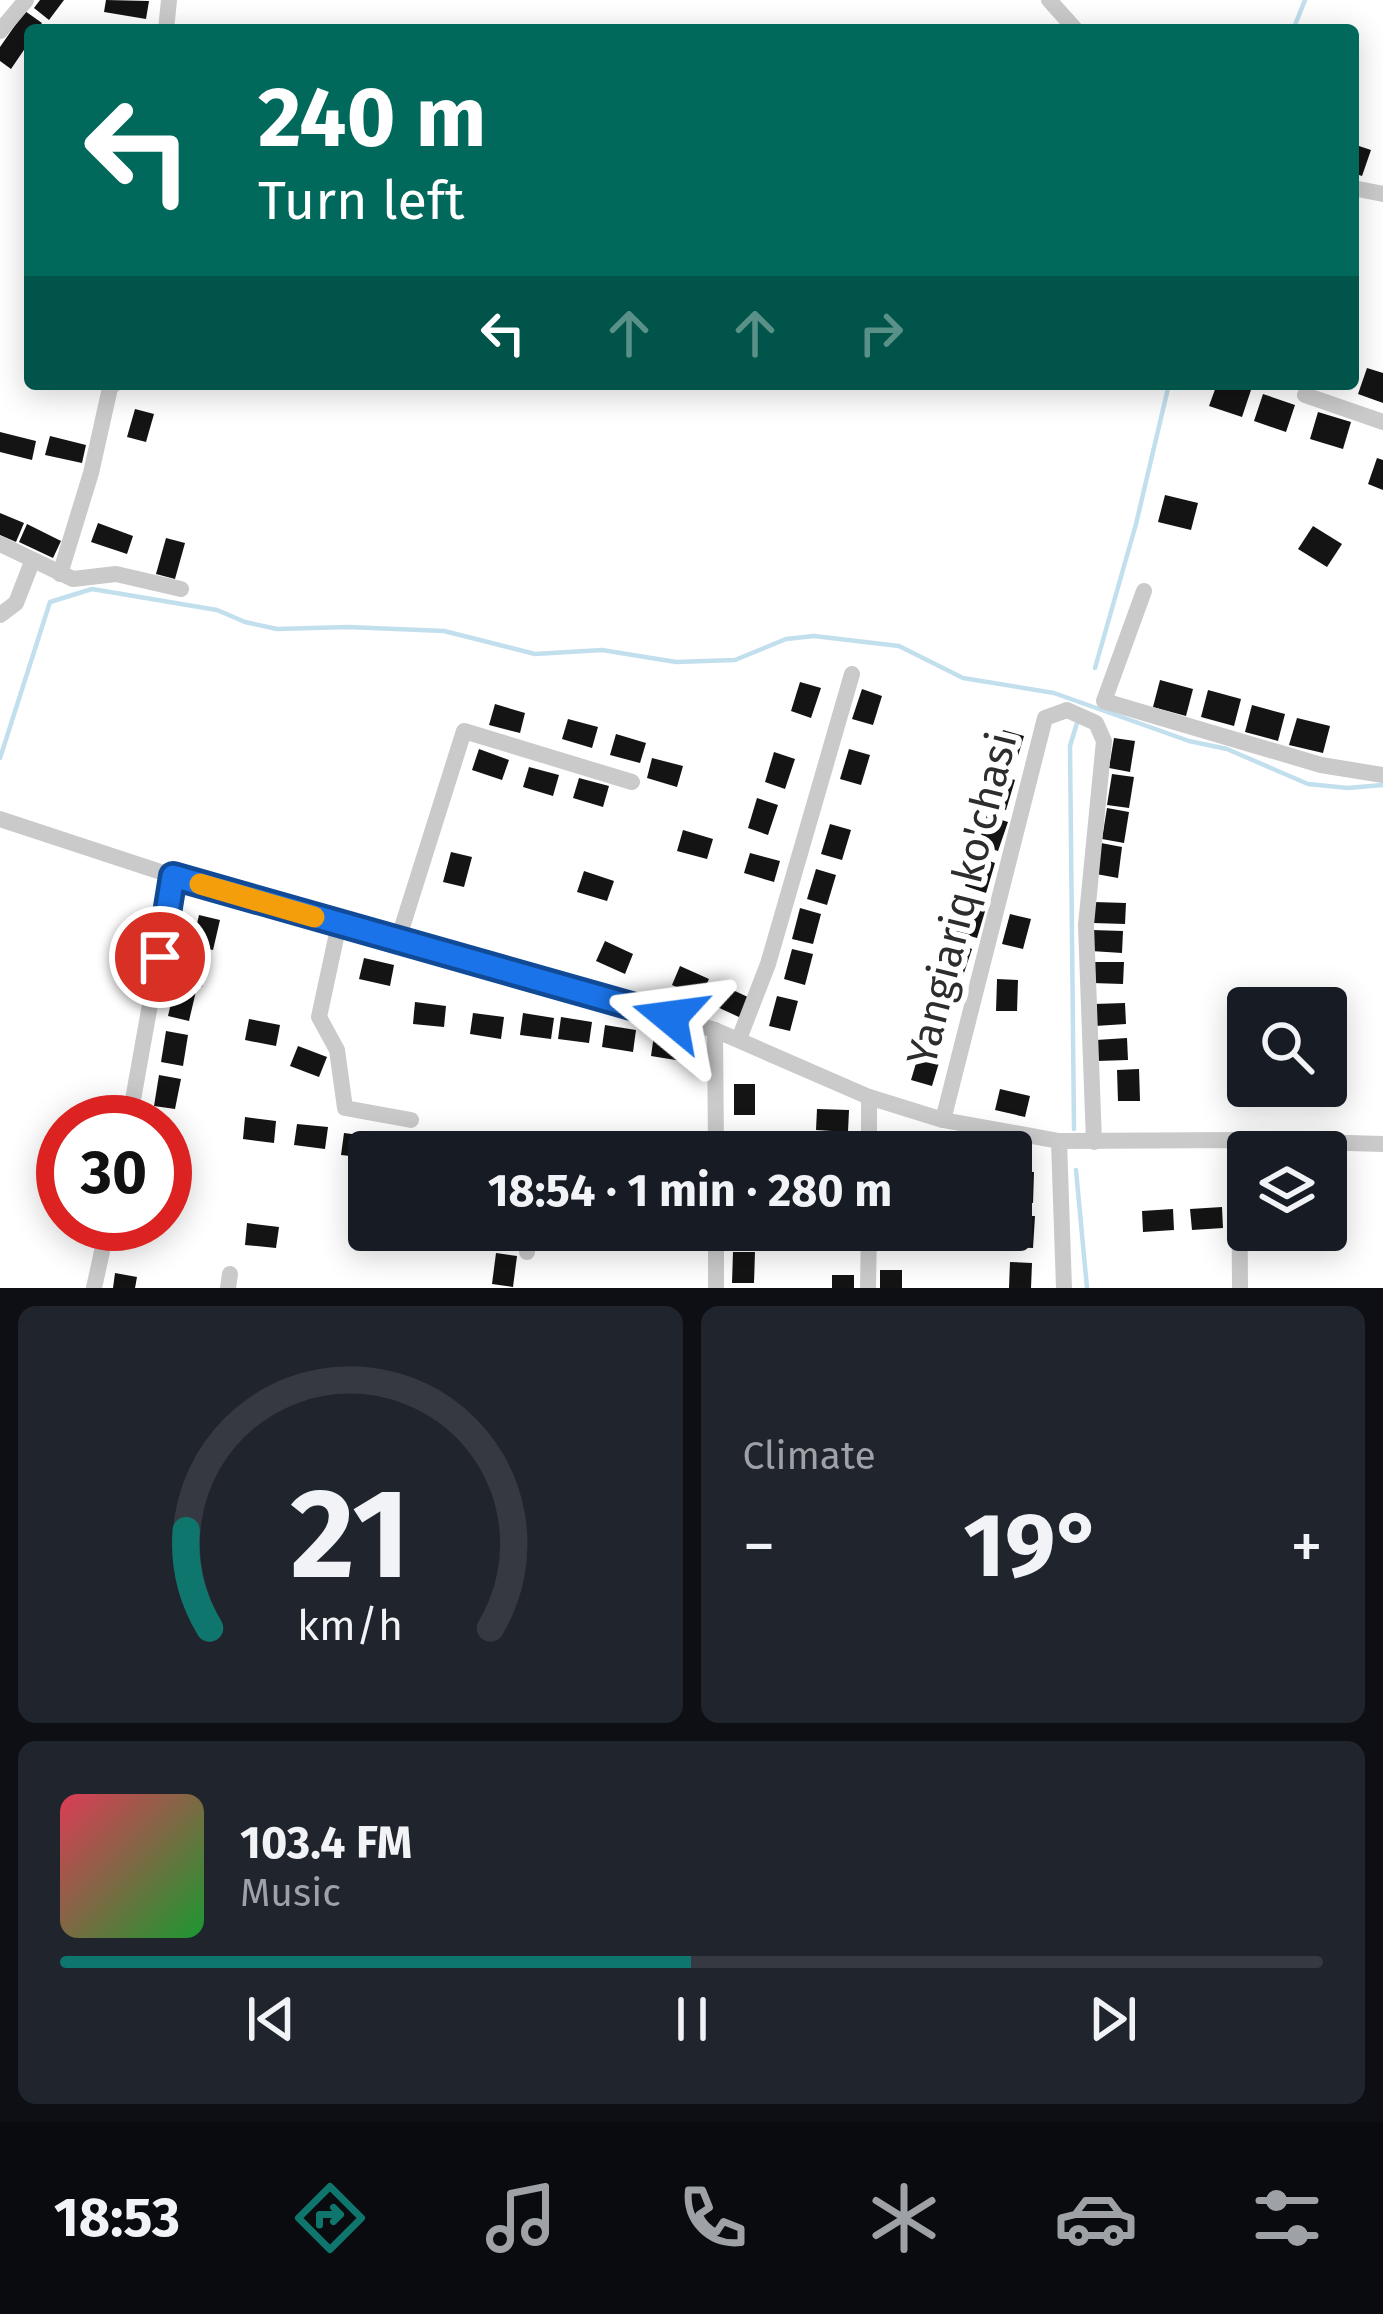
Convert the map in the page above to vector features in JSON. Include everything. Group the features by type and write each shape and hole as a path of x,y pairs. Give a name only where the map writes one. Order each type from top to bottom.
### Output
{"street":[{"path":"0,31 26,0"},
{"path":"1049,0 1071,24"},
{"path":"60,574 92,473 110,390"},
{"path":"1305,395 1383,422"},
{"path":"0,544 73,579 116,574 181,590"},
{"path":"0,615 16,603 32,562"},
{"path":"1144,591 1104,701 1321,765 1383,775"},
{"path":"739,1039 768,964 852,674"},
{"name":"Yangiariq ko'chasi","path":"0,819 173,876 715,1030 869,1097 943,1120 1059,1141 1094,1142 1087,882 1104,741 1096,723 1067,710 1045,718 943,1120"},
{"path":"398,940 464,731 632,782"},
{"path":"134,1095 173,876"},
{"path":"339,924 319,1017 337,1050 345,1108 411,1120"},
{"path":"715,1030 716,1131"},
{"name":"Yangiariq ko'chasi","path":"869,1097 869,1131"},
{"path":"1094,1142 1227,1140"},
{"path":"1059,1141 1064,1288"},
{"path":"1347,1143 1383,1144"},
{"path":"94,1288 102,1251"},
{"path":"716,1251 716,1288"},
{"path":"868,1288 869,1251"},
{"path":"1240,1251 1240,1288"}],"building":[{"path":"40,0 64,0 49,20 34,8"},
{"path":"106,0 149,1 146,19 104,12"},
{"path":"25,11 42,23 24,24 24,50 11,69 0,61 0,47"},
{"path":"1359,146 1371,150 1359,175"},
{"path":"1367,368 1383,373 1383,403 1358,394"},
{"path":"1215,390 1251,390 1242,417 1209,406"},
{"path":"1263,394 1295,405 1286,432 1254,421"},
{"path":"135,409 154,414 146,442 127,437"},
{"path":"1318,412 1351,422 1343,449 1310,439"},
{"path":"0,432 36,441 32,460 0,452"},
{"path":"50,436 86,445 82,463 45,455"},
{"path":"1377,458 1383,460 1383,490 1368,484"},
{"path":"1165,495 1198,503 1191,530 1158,522"},
{"path":"0,513 24,523 16,542 0,535"},
{"path":"98,523 133,536 127,554 91,542"},
{"path":"27,524 61,541 53,558 19,542"},
{"path":"1313,526 1342,544 1327,567 1298,549"},
{"path":"166,538 185,543 175,579 156,574"},
{"path":"1160,680 1193,689 1186,716 1153,707"},
{"path":"800,682 821,688 811,718 791,711"},
{"path":"862,689 882,696 873,725 852,719"},
{"path":"1208,690 1241,699 1234,726 1201,717"},
{"path":"495,704 525,713 520,733 489,725"},
{"path":"1252,705 1285,714 1278,741 1245,732"},
{"path":"1297,718 1330,726 1323,753 1289,745"},
{"path":"568,719 598,727 592,748 562,739"},
{"path":"1003,730 1024,736 1015,766 994,760"},
{"path":"616,734 646,743 640,763 610,755"},
{"path":"1114,738 1135,741 1130,772 1109,768"},
{"path":"479,749 509,760 502,780 472,770"},
{"path":"849,749 870,755 861,785 840,779"},
{"path":"774,752 795,759 785,789 765,782"},
{"path":"652,758 683,766 677,787 647,778"},
{"path":"529,767 559,775 553,796 523,787"},
{"path":"994,773 1015,780 1006,810 985,803"},
{"path":"1112,774 1134,777 1129,808 1107,805"},
{"path":"579,778 609,786 603,807 573,798"},
{"path":"757,798 778,805 768,835 748,828"},
{"path":"1107,808 1129,812 1124,843 1102,839"},
{"path":"987,815 1008,822 998,851 978,845"},
{"path":"830,824 851,830 842,860 821,854"},
{"path":"683,830 713,839 707,859 677,851"},
{"path":"1101,843 1122,847 1118,878 1096,874"},
{"path":"451,852 472,857 464,887 443,882"},
{"path":"750,853 780,861 774,882 744,873"},
{"path":"975,856 995,863 986,893 965,886"},
{"path":"816,869 836,875 827,905 807,899"},
{"path":"584,871 614,881 607,901 577,892"},
{"path":"965,902 986,908 977,938 956,932"},
{"path":"1094,902 1126,903 1125,924 1093,923"},
{"path":"800,908 821,914 813,944 792,939"},
{"path":"1010,914 1031,919 1023,949 1002,944"},
{"path":"199,915 220,920 213,950 192,945"},
{"path":"1092,930 1123,931 1122,953 1091,951"},
{"path":"605,941 633,954 625,974 596,961"},
{"path":"951,942 972,949 962,979 941,972"},
{"path":"792,949 813,954 805,985 784,979"},
{"path":"188,951 209,956 202,987 181,981"},
{"path":"364,958 394,965 390,986 359,979"},
{"path":"1092,962 1124,962 1123,984 1092,983"},
{"path":"680,966 709,979 700,998 672,985"},
{"path":"997,979 1018,980 1017,1011 996,1011"},
{"path":"722,985 750,998 741,1018 713,1005"},
{"path":"175,986 196,991 189,1021 168,1016"},
{"path":"935,990 956,996 947,1026 926,1020"},
{"path":"777,996 798,1001 790,1031 769,1026"},
{"path":"415,1002 446,1006 444,1027 413,1024"},
{"path":"1125,1003 1126,1024 1095,1026 1094,1004"},
{"path":"473,1013 504,1017 501,1039 470,1034"},
{"path":"523,1013 554,1018 551,1039 520,1035"},
{"path":"561,1017 592,1022 589,1043 558,1039"},
{"path":"249,1019 280,1025 276,1046 245,1040"},
{"path":"605,1025 636,1030 633,1052 602,1047"},
{"path":"166,1031 188,1035 183,1066 161,1062"},
{"path":"654,1035 685,1040 682,1061 651,1056"},
{"path":"1127,1038 1128,1060 1097,1061 1096,1040"},
{"path":"298,1046 327,1057 319,1077 290,1066"},
{"path":"920,1050 941,1056 932,1086 911,1080"},
{"path":"1139,1069 1140,1101 1118,1101 1117,1070"},
{"path":"159,1075 181,1079 178,1095 156,1095"},
{"path":"734,1084 755,1084 755,1115 734,1115"},
{"path":"1000,1089 1030,1096 1025,1117 995,1110"},
{"path":"817,1109 849,1110 848,1131 816,1130"},
{"path":"245,1117 276,1121 274,1143 243,1139"},
{"path":"297,1124 328,1127 325,1149 294,1145"},
{"path":"344,1133 348,1134 348,1156 341,1155"},
{"path":"1222,1207 1223,1228 1192,1230 1190,1209"},
{"path":"1173,1209 1174,1230 1143,1232 1142,1211"},
{"path":"247,1223 279,1227 276,1248 245,1245"},
{"path":"733,1252 755,1252 754,1283 732,1283"},
{"path":"496,1253 517,1256 513,1287 492,1284"},
{"path":"1010,1262 1032,1263 1031,1288 1009,1288"},
{"path":"880,1270 902,1270 902,1288 880,1288"},
{"path":"115,1273 137,1277 135,1288 113,1288"},
{"path":"832,1275 854,1275 854,1288 832,1288"}],"waterway":[{"path":"1295,24 1305,0"},
{"path":"1095,668 1168,390"},
{"path":"0,758 50,602 92,589 217,610 277,629 444,631 535,654 602,650 676,662 735,660 786,639 814,636 899,646 963,678 1054,693 1189,741 1227,749 1308,784 1383,785"},
{"path":"1074,1129 1070,746 1077,723"},
{"path":"1076,1170 1087,1288"}],"slow traffic":[{"path":"200,884 314,917"}],"route":[{"path":"160,957 173,876 670,1017"}]}
